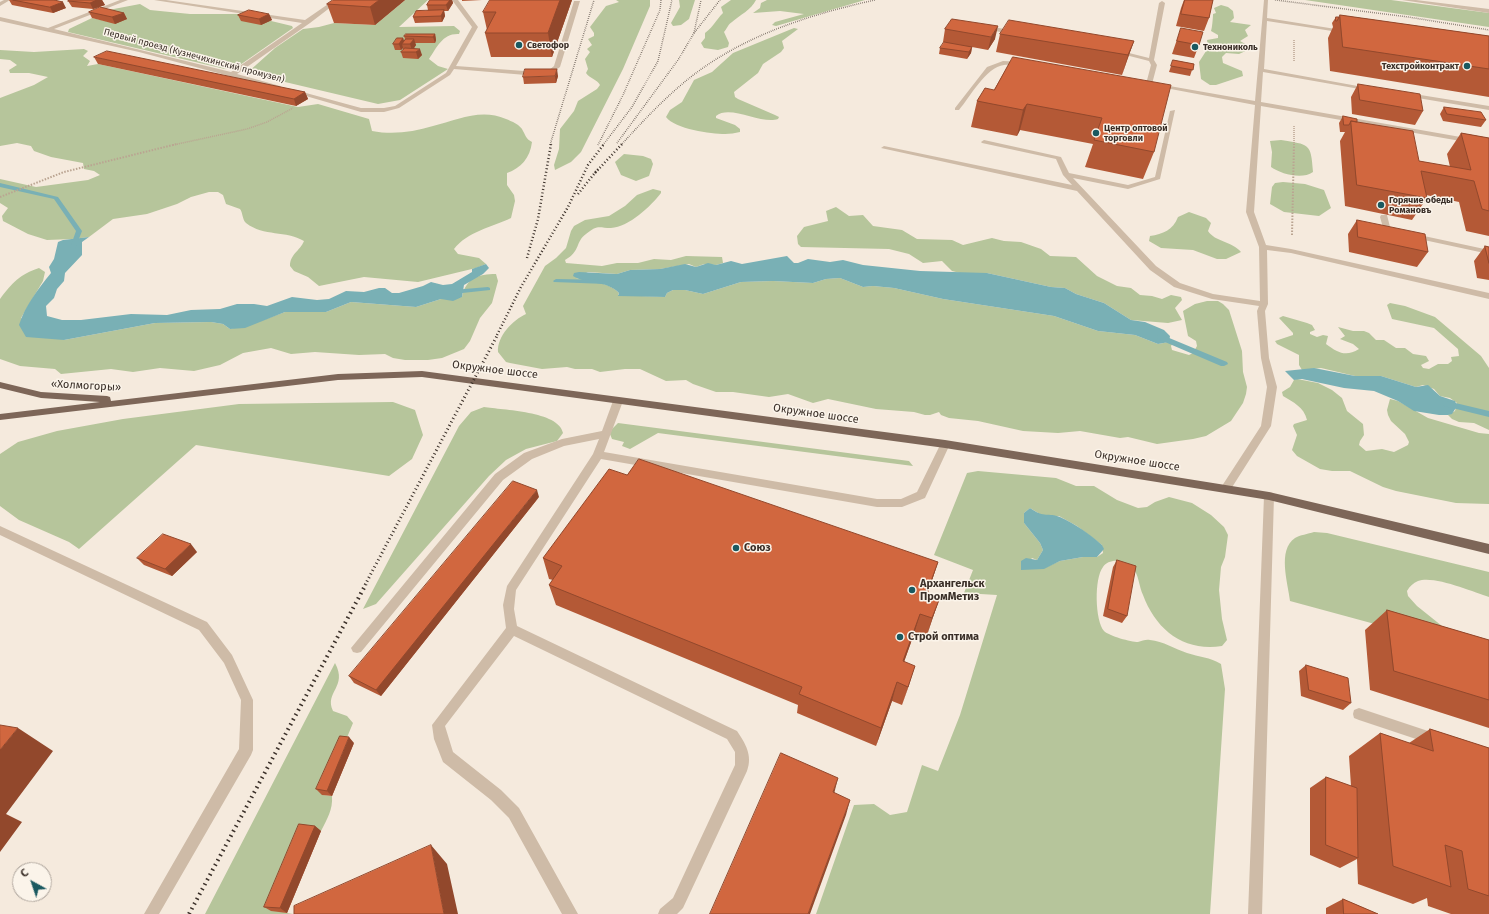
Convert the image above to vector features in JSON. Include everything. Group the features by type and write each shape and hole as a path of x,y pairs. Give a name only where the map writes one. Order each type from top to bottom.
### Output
{"main road":[{"name":"Окружное шоссе","path":"133,401 338,377 422,374 944,444 1269,496 1489,549"},
{"name":"«Холмогоры»","path":"0,385 42,395 133,401"},
{"name":"«Холмогоры»","path":"0,418 133,401"}],"street":[{"path":"0,4 8,0"},
{"path":"49,29 125,0"},
{"path":"156,0 308,22"},
{"path":"233,74 337,0"},
{"name":"Первый проезд (Кузнечихинский промузел)","path":"291,91 361,110 384,110 397,107 448,74 475,27 455,0"},
{"path":"1225,489 1266,426 1272,387 1265,358 1261,311 1264,304 1262,247 1250,212 1266,0"},
{"path":"1404,0 1489,11"},
{"path":"452,67 531,73 550,72 557,67 577,1"},
{"path":"1149,84 1154,65 1151,60 1162,3"},
{"name":"Первый проезд (Кузнечихинский промузел)","path":"0,19 49,29 233,74 284,89"},
{"path":"1264,20 1350,31"},
{"path":"977,26 1023,35"},
{"path":"1107,50 1151,60"},
{"path":"957,109 989,68 1003,63 1031,65"},
{"path":"1260,70 1381,90"},
{"path":"1141,83 1489,144"},
{"path":"1430,89 1433,100"},
{"path":"1403,94 1489,108"},
{"path":"1066,175 1128,187 1158,178 1173,111"},
{"path":"1411,130 1413,138"},
{"path":"984,142 1058,158 1066,175 1153,268 1177,285 1212,296 1264,304"},
{"path":"884,148 1079,189"},
{"path":"1384,217 1387,229 1489,252"},
{"path":"1262,247 1291,251 1489,296"},
{"path":"618,401 598,455 511,590 508,599 508,615 512,629 732,735 742,751 742,766 678,903 665,914"},
{"path":"357,648 499,477 528,456 562,443 606,434"},
{"path":"598,455 877,503 902,503 921,495 944,444"},
{"path":"1255,914 1269,496"},
{"path":"0,530 202,626 228,659 247,700 246,750 151,914"},
{"path":"512,629 438,725 440,739 448,757 496,794 514,813 570,914"},
{"path":"1359,714 1446,743"}],"path":[{"path":"1,196 21,187 64,172 193,140 247,129 281,115"}],"green space":[{"path":"405,0 428,0 399,27 454,26 460,31 459,34 453,34 445,38 429,59 438,66 448,69 400,100 378,104 247,73 275,48 303,29 334,23 375,25"},
{"path":"616,0 650,0 650,6 623,69 581,152 571,162 555,170 554,165 559,149 560,129 574,111 578,101 597,89 600,85 586,73 588,69 585,59 590,52 587,49 592,45 588,39 594,36 594,33 590,27 606,6 619,2"},
{"path":"679,0 695,0 689,19 681,25 673,26 671,23 680,7"},
{"path":"731,0 756,0 748,10 729,24 724,32 729,43 728,47 718,50 704,48 701,43 705,38 705,33 723,13 721,7"},
{"path":"767,0 865,0 776,26 772,25 775,22 804,14 780,11 753,13 760,8 761,3"},
{"path":"1305,0 1391,0 1489,13 1489,27"},
{"path":"140,4 150,10 190,14 242,14 292,26 293,28 240,65 225,69 68,32 69,29 92,18 115,23 124,20 98,12"},
{"path":"1221,5 1228,7 1233,11 1234,18 1230,22 1251,25 1245,30 1248,36 1240,41 1249,46 1250,49 1239,54 1226,53 1222,57 1223,63 1242,71 1243,76 1216,85 1210,85 1201,79 1199,62 1208,48 1207,40 1218,38 1218,35 1211,31 1213,14 1216,13 1214,8"},
{"path":"794,28 798,29 782,41 784,48 781,52 763,64 758,73 734,92 735,97 738,99 779,117 778,119 764,119 729,112 722,113 716,116 716,118 735,125 740,129 740,132 725,134 703,132 685,128 677,125 666,117 670,110 682,102 694,80 712,72 733,53"},
{"path":"84,49 88,51 83,56 90,61 87,66 98,64 298,107 318,104 369,119 372,131 395,133 410,131 460,118 478,115 497,116 506,119 520,127 527,139 532,142 527,158 524,162 517,168 507,173 507,185 514,195 515,201 511,218 480,230 459,243 454,249 458,254 479,258 486,264 476,268 418,282 364,277 319,286 308,277 294,271 290,266 293,255 304,241 253,227 246,223 240,209 226,204 223,195 218,192 209,192 191,197 177,204 147,214 113,219 89,237 47,240 28,234 3,221 2,216 8,208 0,203 0,179 36,187 88,180 100,175 94,171 84,169 83,163 51,157 34,151 31,146 17,143 0,146 0,98 34,85 48,77 29,73 10,73 9,70 17,65 10,60 0,59 0,50 34,52"},
{"path":"1281,140 1303,144 1307,147 1311,155 1313,172 1303,176 1298,176 1280,172 1271,167 1272,152 1270,141"},
{"path":"624,154 643,156 651,159 653,164 649,176 636,181 621,175 615,162"},
{"path":"1283,182 1305,184 1324,190 1331,208 1319,216 1284,212 1270,204 1272,187 1275,183"},
{"path":"653,189 661,191 661,193 646,210 632,220 618,227 598,227 593,229 580,240 576,250 565,260 566,263 602,266 617,263 638,263 654,259 671,260 686,256 722,257 723,263 716,265 704,264 696,267 689,264 660,269 630,270 617,274 588,272 576,278 605,284 619,293 618,295 665,297 667,293 673,290 685,290 703,294 741,282 773,281 813,283 826,279 840,278 863,287 873,286 894,288 943,299 1054,316 1098,331 1135,335 1158,344 1169,342 1170,339 1174,341 1171,346 1172,350 1189,355 1193,353 1197,346 1196,341 1188,336 1183,311 1195,304 1207,301 1218,301 1229,310 1242,351 1243,372 1247,387 1243,403 1231,421 1206,436 1157,444 1128,437 1120,438 1080,431 1058,433 1023,431 978,421 949,418 941,415 939,412 925,415 914,412 876,409 828,399 813,403 788,394 769,397 733,392 716,392 686,380 666,381 640,369 600,372 592,369 575,369 567,367 542,369 506,362 498,352 500,340 511,324 526,314 523,306 545,266 566,248 574,226 585,220 609,216 625,206 637,195"},
{"path":"836,207 849,216 863,215 873,226 902,230 917,239 952,240 963,245 992,238 1004,241 1021,242 1041,249 1050,256 1076,257 1097,276 1117,286 1131,288 1140,295 1162,299 1171,295 1181,297 1182,300 1175,308 1182,320 1168,323 1131,320 1104,303 1076,294 1065,288 1051,287 987,273 960,273 952,271 942,261 923,263 909,254 889,249 801,247 798,244 797,236 804,227 828,221 826,211"},
{"path":"1189,212 1206,218 1211,223 1208,231 1211,235 1237,248 1241,252 1226,259 1217,259 1193,250 1161,248 1149,241 1150,236 1167,231 1178,217"},
{"path":"39,268 45,272 43,281 21,318 64,340 155,323 211,322 223,324 230,329 258,322 285,312 326,312 351,302 416,307 441,299 462,297 466,285 478,276 496,274 498,281 492,303 480,318 470,341 464,349 442,358 428,360 405,360 393,358 385,354 359,355 315,352 291,354 271,348 243,353 220,365 194,371 160,368 133,372 111,369 61,374 55,369 20,366 0,359 0,299 8,288 21,276"},
{"path":"1390,303 1405,306 1435,317 1481,356 1489,368 1489,430 1474,423 1459,422 1452,419 1448,415 1455,411 1457,403 1450,398 1440,396 1434,389 1423,385 1416,387 1381,376 1355,376 1321,368 1302,370 1299,365 1299,355 1277,344 1275,341 1293,335 1293,333 1279,318 1283,316 1312,325 1315,330 1310,332 1310,334 1317,337 1323,335 1328,336 1326,344 1334,350 1342,353 1350,353 1359,349 1353,344 1340,339 1345,336 1338,327 1353,331 1364,331 1369,333 1376,340 1384,340 1396,348 1405,348 1413,354 1426,356 1429,361 1421,365 1423,368 1429,369 1438,364 1448,364 1452,361 1451,357 1459,356 1458,349 1434,328 1392,319 1387,305"},
{"path":"1297,379 1318,383 1332,390 1342,398 1347,411 1363,424 1364,435 1359,445 1366,451 1382,449 1394,452 1408,445 1409,442 1405,434 1391,421 1388,415 1387,410 1390,399 1398,401 1428,418 1479,433 1489,434 1489,504 1456,503 1396,491 1383,487 1350,471 1320,469 1297,456 1292,450 1297,435 1293,426 1294,424 1307,420 1306,415 1301,408 1283,396 1282,392 1290,387 1294,380"},
{"path":"393,402 415,410 423,435 412,459 389,476 196,445 79,549 69,542 19,520 0,506 0,454 18,442 57,431 123,419 239,404"},
{"path":"484,407 541,416 552,420 559,426 563,433 557,441 526,449 506,460 489,476 376,604 363,609 459,426 471,412"},
{"path":"618,423 909,461 913,466 658,433 630,449 622,446 624,442 612,439 610,434 612,429"},
{"path":"978,471 1056,478 1076,486 1094,486 1117,500 1138,508 1147,507 1155,502 1169,497 1192,503 1211,515 1224,527 1228,535 1225,557 1221,567 1219,590 1222,619 1227,640 1222,646 1208,647 1195,645 1184,642 1173,636 1155,619 1142,592 1138,577 1131,566 1126,563 1114,561 1104,565 1100,572 1097,589 1097,609 1101,626 1104,631 1110,635 1135,642 1148,640 1160,642 1187,653 1209,658 1221,664 1225,689 1210,914 816,914 854,805 874,804 890,815 907,812 922,765 938,771 960,715 997,595 964,593 973,570 934,555 967,473","holes":["1030,508 1043,516 1059,516 1077,526 1102,545 1103,553 1097,557 1083,557 1060,561 1044,568 1024,569 1032,558 1037,560 1043,550 1040,543 1024,523 1024,513"]},
{"path":"1314,532 1327,533 1489,572 1489,597 1434,580 1418,581 1407,591 1408,596 1417,606 1442,626 1489,645 1489,655 1290,601 1285,567 1286,550 1295,538"},
{"path":"335,663 339,678 338,684 331,699 333,711 347,716 353,723 323,795 332,796 331,810 321,831 306,829 287,913 293,914 205,914"}],"water":[{"path":"89,237 82,242 82,255 65,273 64,281 57,289 54,298 46,306 47,316 62,320 81,320 131,314 167,315 191,310 220,309 237,304 267,306 292,297 317,300 329,299 346,291 364,292 385,288 392,293 399,293 431,282 443,285 452,284 472,272 472,269 486,264 489,268 483,274 464,285 462,297 453,301 441,299 416,307 351,302 326,312 285,312 245,328 230,329 223,324 211,322 155,323 64,340 26,337 19,325 28,304 51,273 49,267 54,259 58,242"},
{"path":"787,256 794,263 808,259 830,262 843,260 863,265 920,271 987,273 1051,287 1065,288 1076,294 1104,303 1131,320 1145,322 1164,330 1170,336 1169,342 1158,344 1135,335 1098,331 1054,316 943,299 894,288 873,286 863,287 840,278 826,279 813,283 773,281 741,282 703,294 685,290 673,290 667,293 665,297 618,296 619,293 609,286 584,281 573,276 574,273 579,272 617,274 630,270 660,269 685,264 696,267 708,263 716,265 731,261 742,264"},
{"path":"1314,368 1355,376 1381,376 1416,387 1428,385 1440,396 1455,401 1457,406 1452,414 1448,415 1414,411 1398,401 1374,391 1344,388 1302,379 1294,380 1285,371"},
{"path":"1030,508 1039,513 1060,517 1071,523 1092,537 1102,545 1104,549 1097,557 1083,557 1060,561 1044,569 1021,570 1021,561 1026,558 1037,560 1043,550 1040,543 1024,523 1024,513"}],"building":[{"path":"13,0 54,0 63,2 50,7"},
{"path":"97,0 90,3 68,1"},
{"path":"333,0 379,0 370,7 327,4"},
{"path":"430,0 450,0 446,5 427,5"},
{"path":"490,0 560,0 548,33 485,33 496,12 483,12"},
{"path":"1185,0 1213,0 1209,18 1181,14"},
{"path":"100,7 124,13 112,17 89,12"},
{"path":"249,10 269,14 259,19 238,15"},
{"path":"444,10 441,16 413,17 416,11"},
{"path":"1340,15 1489,36 1489,69 1343,47"},
{"path":"952,19 998,26 991,37 945,29"},
{"path":"1009,20 1134,41 1128,55 1000,34"},
{"path":"1181,28 1203,32 1199,45 1177,41"},
{"path":"406,34 435,34 433,37 404,36"},
{"path":"397,38 403,38 399,44 393,44"},
{"path":"406,39 414,39 410,44 402,44"},
{"path":"944,42 972,47 969,52 940,48"},
{"path":"405,48 420,49 416,52 401,52"},
{"path":"107,51 305,92 294,99 94,57"},
{"path":"1013,57 1171,85 1154,152 1094,140 1102,118 1027,104 1023,110 977,101 985,88 994,90"},
{"path":"1173,60 1194,64 1193,70 1171,66"},
{"path":"525,69 557,69 555,76 523,77"},
{"path":"1358,84 1420,94 1423,111 1360,100"},
{"path":"1444,107 1481,112 1486,120 1447,114"},
{"path":"1343,116 1357,119 1357,122 1351,121 1349,125 1344,125"},
{"path":"1351,121 1413,131 1419,161 1471,170 1461,133 1489,138 1489,211 1482,209 1474,181 1421,171 1427,198 1357,185"},
{"path":"1357,220 1425,234 1428,252 1358,237"},
{"path":"1485,246 1489,247 1489,263"},
{"path":"639,459 938,562 926,595 939,600 932,618 920,614 903,661 915,666 908,687 897,682 881,728 799,694 802,687 549,585 562,566 543,558 609,469 627,475"},
{"path":"513,481 537,490 376,690 349,676"},
{"path":"163,534 191,544 165,569 137,558"},
{"path":"1117,560 1136,566 1127,616 1108,609"},
{"path":"1387,610 1489,640 1489,700 1394,671"},
{"path":"1306,665 1348,678 1351,703 1309,690"},
{"path":"0,725 18,728 0,750"},
{"path":"1430,729 1489,748 1489,896 1468,889 1462,851 1445,845 1451,887 1393,866 1380,733 1433,751"},
{"path":"340,736 349,737 327,791 316,789"},
{"path":"781,753 838,778 833,792 850,800 808,914 710,914"},
{"path":"1326,777 1357,788 1358,858 1326,845"},
{"path":"299,824 315,826 280,908 264,907"},
{"path":"431,845 444,914 294,914 294,906"},
{"path":"1343,899 1378,914 1344,914"}],"waterway":[{"path":"0,185 56,198 79,231 73,248"},
{"path":"556,281 606,282"},
{"path":"453,292 488,289"},
{"path":"1160,337 1224,364"},
{"path":"1447,404 1489,414"}],"railway":[{"path":"550,145 594,0"},
{"path":"598,145 623,95 660,10 661,0"},
{"path":"603,145 632,107 658,61 672,0"},
{"path":"694,33 701,0"},
{"path":"694,33 720,0"},
{"path":"621,145 638,126 686,81 716,59 737,47 759,36 804,19 875,0"},
{"path":"1275,0 1408,17 1489,30"},
{"path":"617,143 678,60 694,33"},
{"path":"527,258 538,219 551,144"},
{"path":"497,335 521,287 568,207 588,165 604,144"},
{"path":"595,173 622,144"},
{"path":"578,194 598,169"},
{"path":"365,585 498,334"},
{"path":"189,914 366,584"}],"place":[{"name":"Светофор","path":"519,45"},
{"name":"Технониколь","path":"1195,47"},
{"name":"Техстройконтракт","path":"1467,66"},
{"name":"Центр оптовой торговли","path":"1096,133"},
{"name":"Горячие обеды Романовъ","path":"1381,205"},
{"name":"Союз","path":"736,548"},
{"name":"Архангельск ПромМетиз","path":"912,590"},
{"name":"Строй оптима","path":"900,637"}]}
